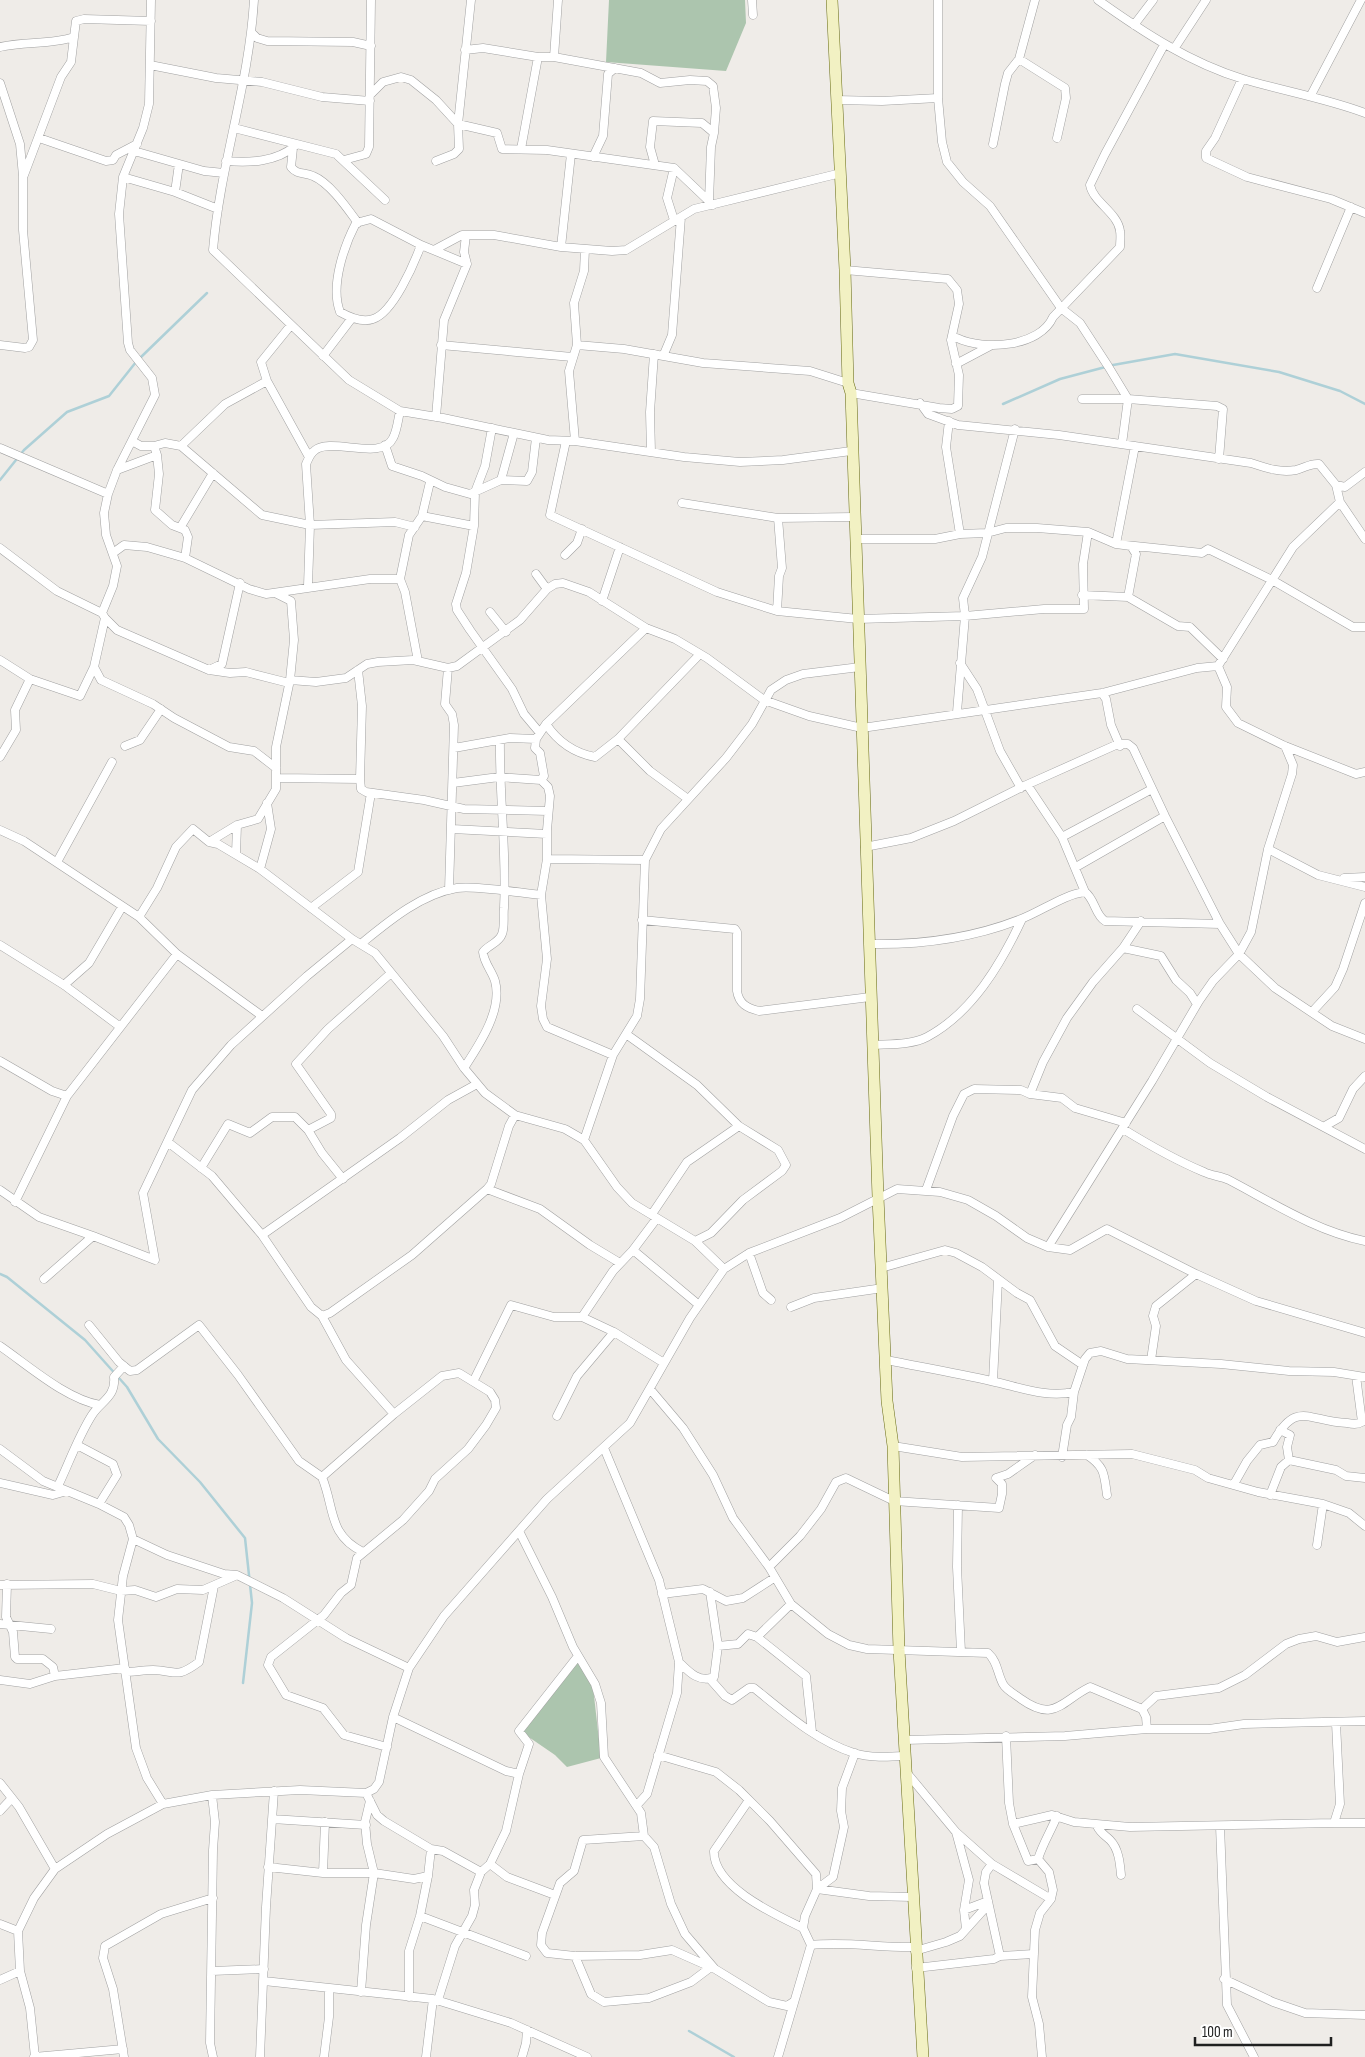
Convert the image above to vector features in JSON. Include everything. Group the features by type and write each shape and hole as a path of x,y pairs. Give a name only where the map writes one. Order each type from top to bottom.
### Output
{"main road":[{"path":"832,0 845,270 881,1268 893,1446 904,1756 923,2057"}],"street":[{"path":"0,660 30,679 80,696 94,667 104,616 113,586 117,566 106,535 104,512 108,494 117,470 154,395 155,388 152,378 130,350 125,330 119,214 125,174 148,104 150,0"},
{"path":"254,0 252,33 244,80 226,161 213,250 349,380 400,412 436,417 536,438 575,441 740,462 783,460 851,451"},
{"path":"344,160 366,154 368,147 371,0"},
{"path":"436,160 454,154 458,149 458,124 464,50 471,0"},
{"path":"554,57 558,0"},
{"path":"752,0 753,15"},
{"path":"938,0 938,98 942,142 947,162 964,182 990,206 1061,308 1080,323 1128,399 1122,444"},
{"path":"993,144 1008,73 1019,59 1035,0"},
{"path":"1098,0 1164,45 1242,79 1311,95 1365,112"},
{"path":"1134,26 1153,0"},
{"path":"1174,49 1206,0"},
{"path":"1311,95 1361,0"},
{"path":"23,176 61,77 71,62 76,21 84,19 151,21"},
{"path":"252,33 257,38 266,40 353,42 371,46"},
{"path":"0,47 17,43 64,40 74,37"},
{"path":"951,340 955,338 974,345 1019,343 1048,326 1061,308 1120,247 1120,229 1107,207 1091,190 1090,185 1104,154 1164,45"},
{"path":"464,50 483,48 538,57 554,57 641,73 660,83 676,80 707,81 713,86 716,108 711,147 711,203"},
{"path":"521,149 538,57"},
{"path":"1019,59 1065,88 1066,98 1057,138"},
{"path":"150,65 216,78 262,82 322,97 370,98"},
{"path":"593,157 603,136 608,74 615,68"},
{"path":"370,98 383,82 400,77 411,80 436,100 458,124 496,133 502,149 571,154 674,168 711,203"},
{"path":"1242,79 1215,138 1206,151 1206,158 1247,177 1292,187 1365,213"},
{"path":"0,83 20,144 23,176 23,230 32,340 29,347 25,348 0,345"},
{"path":"836,100 882,101 938,98"},
{"path":"656,165 650,146 653,121 702,123 714,133"},
{"path":"234,128 296,146 336,154 385,200"},
{"path":"39,138 106,161 113,160 116,155 135,147 179,164 204,171 224,173"},
{"path":"226,161 250,163 283,155 296,146"},
{"path":"296,146 291,167 294,171 313,176 337,196 358,223"},
{"path":"560,247 571,154"},
{"path":"116,155 125,174 218,208"},
{"path":"175,192 179,164"},
{"path":"664,354 672,335 678,218 667,198 674,168"},
{"path":"434,250 462,235 494,235 560,247 612,251 626,250 694,209 711,203 841,173"},
{"path":"1317,288 1351,207"},
{"path":"421,245 394,299 379,316 372,320 352,318 340,312 337,298 338,278 346,242 358,223 371,219 421,245 467,264"},
{"path":"436,417 444,320 467,264 464,252 466,235"},
{"path":"575,441 569,371 577,345 574,303 584,271 585,249"},
{"path":"577,345 664,354 704,363 810,371 849,388 903,403 952,410 958,406 959,375 951,340 959,304 957,290 948,279 845,270"},
{"path":"323,356 352,318"},
{"path":"291,325 263,357 261,362 267,381 309,457"},
{"path":"956,364 994,344"},
{"path":"441,345 572,357"},
{"path":"650,452 650,412 654,354"},
{"path":"182,446 225,404 267,381"},
{"path":"1082,399 1128,399 1217,406 1223,409 1219,459"},
{"path":"920,404 928,414 958,425 1015,429 1122,444 1251,463 1272,470 1293,470 1312,463 1319,464 1336,485 1340,502 1362,530 1365,539"},
{"path":"308,586 310,525 306,464 309,457 315,449 327,446 371,448 386,446 393,440 400,412"},
{"path":"949,421 946,447 960,534"},
{"path":"492,428 485,466 475,492 474,526 466,573 456,604 457,610 512,689 524,714 538,736"},
{"path":"957,712 964,616 963,598 982,557 1015,429"},
{"path":"501,480 514,433"},
{"path":"386,446 392,466 422,476 430,482 470,494 501,480 527,481 532,472 536,438"},
{"path":"566,441 550,515 717,592 777,611 858,619 964,616 1044,609 1084,609 1082,595 1083,564 1088,532"},
{"path":"132,442 141,446 154,446 165,443 182,446 262,515 310,525 395,522 414,527"},
{"path":"154,446 157,455 158,474 155,510 172,525 185,530 188,537 185,558"},
{"path":"1116,544 1135,446"},
{"path":"0,448 108,494"},
{"path":"117,470 157,455"},
{"path":"1336,485 1345,487 1365,472"},
{"path":"180,528 212,473"},
{"path":"418,661 405,592 400,579 409,535 422,516 430,482"},
{"path":"682,502 778,518 854,517"},
{"path":"0,548 57,591 104,616 117,630 209,670 230,673 236,671 246,672 289,682 316,682 346,678 358,670 378,662 418,661 448,668 457,666 506,632 520,620 547,589 555,584 572,585 646,628 675,639 700,654 764,700 809,716 862,728 957,712 986,710 1102,693 1220,663 1293,547 1340,502"},
{"path":"422,516 474,526"},
{"path":"777,611 779,576 782,568 778,518"},
{"path":"855,539 936,539 960,534 987,533 1006,528 1037,528 1088,532 1116,544 1131,546 1136,554 1128,597"},
{"path":"565,555 577,542 582,529"},
{"path":"1116,544 1202,553 1208,548 1272,580 1353,627 1365,627"},
{"path":"113,553 124,545 147,548 185,558 256,592 275,593 308,586 385,578 400,579"},
{"path":"602,601 620,547"},
{"path":"536,574 547,589"},
{"path":"209,670 222,664 240,583"},
{"path":"208,842 237,825 258,819 276,789 276,747 289,682 294,640 291,601 275,593"},
{"path":"1082,595 1128,597 1178,626 1190,627 1220,663 1228,687 1226,707 1238,723 1285,746 1356,774 1365,772"},
{"path":"490,612 506,632"},
{"path":"541,780 544,776 540,753 535,748 538,736 546,724 646,628"},
{"path":"546,724 554,736 580,754 595,757 618,738 700,654"},
{"path":"960,663 986,710 1000,751 1062,837 1085,892 1091,896 1101,919 1105,921 1220,924"},
{"path":"94,667 101,680 161,709 229,747 254,751 276,768"},
{"path":"584,1140 613,1055 637,1016 640,999 645,860 661,829 726,758 752,724 771,690 786,680 803,674 860,667"},
{"path":"448,668 445,704 452,714 454,725 453,808 449,890"},
{"path":"358,670 362,706 361,790 371,794 424,800 453,808 501,812 548,811"},
{"path":"0,757 16,730 15,710 30,679"},
{"path":"85,684 101,680"},
{"path":"1102,693 1106,699 1111,725 1120,746"},
{"path":"125,746 140,740 161,709"},
{"path":"454,748 510,738 538,736"},
{"path":"618,738 650,771 688,798"},
{"path":"464,1068 476,1049 495,1010 495,982 483,952 488,946 496,942 502,934 505,891 499,777 500,740"},
{"path":"865,847 911,838 954,821 1118,744 1120,746 1128,744 1133,748 1220,924 1239,954 1275,988 1332,1026 1365,1039"},
{"path":"1048,1246 1125,1126 1197,1004 1212,981 1239,954 1253,925 1268,849 1292,774 1293,764 1285,746"},
{"path":"57,862 112,762"},
{"path":"453,783 499,777 541,780 548,787 547,859 541,895 547,959 542,1006 543,1019 547,1027 613,1055"},
{"path":"277,778 360,779"},
{"path":"1062,837 1152,789"},
{"path":"311,908 358,872 371,794"},
{"path":"260,869 271,829 267,803"},
{"path":"1076,867 1165,816"},
{"path":"236,854 237,825"},
{"path":"452,829 547,834"},
{"path":"0,830 24,841 139,917 177,954 262,1016"},
{"path":"139,917 157,888 176,847 186,836 195,830 208,842 218,844 236,854 260,869 352,939 362,943 375,953 390,974 443,1036 464,1068 484,1093 515,1115 565,1128 584,1140 617,1187 632,1203 695,1241 724,1269"},
{"path":"1268,849 1318,875 1365,887"},
{"path":"547,859 645,860"},
{"path":"1335,878 1365,877"},
{"path":"362,943 394,917 435,894 458,887 541,895"},
{"path":"869,944 896,945 945,940 1001,927 1085,892"},
{"path":"1312,1012 1335,987 1365,903"},
{"path":"64,985 89,963 122,907"},
{"path":"874,1045 899,1044 926,1038 954,1018 974,996 1005,955 1022,919"},
{"path":"642,920 735,929 737,932 737,991 739,1000 747,1008 759,1011 870,997"},
{"path":"1030,1094 1043,1062 1067,1018 1093,982 1123,948 1141,921"},
{"path":"1001,927 1014,936"},
{"path":"0,1190 39,1217 155,1260 143,1193 169,1143 175,1121 192,1090 231,1045 352,939"},
{"path":"0,945 64,985 119,1026"},
{"path":"1123,948 1161,956 1176,980 1190,993 1197,1004"},
{"path":"15,1202 67,1096 119,1026 177,954"},
{"path":"308,1130 331,1118 331,1114 296,1064 328,1030 390,974"},
{"path":"1137,1009 1176,1040 1267,1097 1325,1126 1365,1149"},
{"path":"626,1034 697,1085 739,1126 778,1150 786,1165 782,1171 743,1200 710,1233 695,1241"},
{"path":"0,1061 52,1091 67,1096"},
{"path":"1325,1126 1338,1118 1353,1089 1365,1076"},
{"path":"262,1235 448,1100 477,1084"},
{"path":"926,1190 953,1116 964,1094 974,1089 1021,1090 1030,1094 1062,1098 1075,1108 1125,1126 1160,1152 1206,1173 1226,1179 1307,1222 1349,1238 1365,1241"},
{"path":"201,1168 228,1124 250,1133 272,1117 289,1115 295,1117 308,1130 322,1153 342,1178"},
{"path":"322,1316 330,1313 412,1255 487,1189 491,1184 509,1126 515,1115"},
{"path":"582,1317 620,1263 633,1250 686,1162 739,1126"},
{"path":"169,1143 212,1176 262,1235 306,1300 322,1316 346,1360 394,1414"},
{"path":"487,1189 540,1208 590,1245 620,1263"},
{"path":"213,1898 161,1914 104,1946 103,1958 113,1989 124,2053 34,2057 30,2008 20,1971 18,1931 34,1898 55,1869 107,1834 163,1804 212,1795 300,1790 366,1793 374,1790 379,1782 393,1717 409,1668 444,1616 547,1499 630,1423 700,1304 724,1269 750,1253 840,1218 897,1189 926,1190 968,1200 996,1216 1027,1238 1048,1246 1070,1250 1107,1229 1196,1274 1256,1301 1365,1333"},
{"path":"44,1279 93,1236"},
{"path":"633,1250 700,1304"},
{"path":"881,1268 945,1250 956,1253 982,1267 998,1280 1030,1300 1055,1346 1083,1365"},
{"path":"750,1253 763,1293 771,1300"},
{"path":"1151,1360 1156,1326 1153,1316 1156,1306 1196,1274"},
{"path":"992,1381 998,1280"},
{"path":"791,1307 814,1298 883,1288"},
{"path":"474,1380 511,1305 554,1317 582,1317 614,1332 664,1364"},
{"path":"89,1325 130,1371 137,1370 199,1325 238,1375 299,1461 322,1477 330,1496 337,1531 348,1545 363,1552"},
{"path":"557,1416 577,1376 614,1332"},
{"path":"0,1346 68,1392 89,1403 100,1405"},
{"path":"1062,1457 1067,1426 1071,1418 1074,1392 1083,1365 1090,1353 1101,1351 1127,1359 1221,1364 1289,1371 1334,1372 1365,1377"},
{"path":"886,1360 992,1381 1043,1394 1058,1395 1074,1392"},
{"path":"58,1486 92,1416 100,1405 105,1403 110,1397 115,1385 114,1377 124,1366"},
{"path":"322,1477 394,1414 442,1376 459,1373 474,1380 490,1392 495,1400 496,1408 486,1425 468,1448 435,1479 429,1491 403,1520 372,1548 356,1558 350,1585 318,1621 271,1657 268,1665 286,1695 324,1708 344,1735 387,1747"},
{"path":"1234,1484 1247,1461 1260,1445 1273,1442 1290,1418 1297,1416 1322,1418 1332,1423 1358,1424 1362,1422 1356,1376"},
{"path":"650,1389 683,1428 713,1475 733,1518 769,1567 791,1604 828,1634 849,1645 867,1649 988,1653 993,1658 1003,1686 1033,1707 1044,1710 1059,1708 1090,1687 1142,1709"},
{"path":"89,1403 92,1416"},
{"path":"1280,1430 1290,1435 1287,1447 1289,1460"},
{"path":"77,1445 113,1464 116,1469 117,1475 99,1504"},
{"path":"893,1446 962,1457 1035,1455 1062,1457 1085,1453 1132,1454 1196,1470 1208,1478 1270,1495 1323,1504 1349,1514 1365,1526"},
{"path":"604,1448 631,1510 662,1594 679,1662 677,1693 647,1794 637,1805"},
{"path":"0,1449 44,1481 99,1504 124,1517 130,1525 133,1539 121,1590 118,1620 136,1748 147,1778 163,1804"},
{"path":"1085,1453 1098,1462 1104,1471 1107,1495"},
{"path":"769,1567 800,1536 821,1509 836,1482 846,1478 894,1502 999,1508 1002,1484 996,1478 1008,1474 1035,1455"},
{"path":"1289,1460 1336,1470 1346,1476 1365,1478"},
{"path":"1270,1495 1281,1467 1289,1460"},
{"path":"0,1483 53,1495 67,1491"},
{"path":"1317,1545 1323,1504"},
{"path":"958,1505 957,1567 961,1652"},
{"path":"519,1531 578,1656 596,1684 601,1703 604,1756 637,1805 641,1814 644,1836 654,1847 671,1904 685,1934 713,1968"},
{"path":"133,1539 167,1555 224,1574 237,1576 283,1598 346,1638 409,1668"},
{"path":"4,1624 6,1616 4,1584 93,1584 121,1590 135,1590 156,1597 177,1590 203,1590 237,1576"},
{"path":"662,1594 697,1589 710,1592 726,1601 743,1598 774,1578"},
{"path":"0,1680 30,1684 54,1676 125,1670 154,1670 178,1674 187,1671 199,1662 214,1586"},
{"path":"679,1662 690,1673 701,1679 710,1678 715,1673 718,1646 710,1592"},
{"path":"757,1637 791,1604"},
{"path":"4,1624 51,1628"},
{"path":"4,1624 13,1632 15,1657 17,1659 42,1658 53,1667 54,1676"},
{"path":"718,1646 738,1644 748,1634 757,1637 806,1676 812,1732"},
{"path":"1142,1709 1156,1696 1219,1688 1246,1675 1286,1644 1298,1639 1316,1636 1338,1642 1365,1637"},
{"path":"426,2057 436,1999 455,1946 475,1905 474,1890 481,1872 490,1864 506,1831 519,1774 529,1744 519,1731 578,1656"},
{"path":"710,1678 724,1696 732,1700 749,1688 754,1688 812,1732 855,1753 883,1757 904,1756"},
{"path":"1142,1709 1147,1729"},
{"path":"393,1717 506,1771 519,1774"},
{"path":"904,1740 1065,1736 1147,1729 1181,1731 1244,1724 1365,1721"},
{"path":"1334,1823 1340,1804 1336,1723"},
{"path":"1006,1736 1013,1824 1028,1860 1038,1859"},
{"path":"778,2057 811,1945 803,1928 805,1916 818,1889 833,1877 844,1827 841,1811 842,1788 855,1753"},
{"path":"658,1755 716,1772 749,1800 816,1874 818,1889"},
{"path":"905,1771 956,1832 992,1864 1052,1899"},
{"path":"0,1783 12,1798 55,1869"},
{"path":"260,2057 268,1867 274,1791"},
{"path":"366,1793 377,1816 430,1849 444,1851 481,1872"},
{"path":"212,1795 216,1822 212,1850 210,2043 213,2057"},
{"path":"0,1811 12,1798"},
{"path":"749,1800 714,1851 714,1858 721,1872 756,1905 803,1928"},
{"path":"361,1992 366,1925 374,1873 367,1844 366,1825 370,1801"},
{"path":"1013,1824 1052,1814 1074,1822 1097,1826 1365,1823"},
{"path":"1038,1859 1044,1839 1050,1833 1057,1816"},
{"path":"272,1819 366,1825"},
{"path":"323,1873 325,1822"},
{"path":"1097,1826 1103,1837 1110,1840 1118,1855 1121,1875"},
{"path":"1220,1826 1224,1979 1227,2005 1254,2057"},
{"path":"956,1832 969,1880 964,1910 966,1930"},
{"path":"644,1836 583,1840 574,1871 560,1883 540,1939 541,1945 547,1953 575,1956 640,1955 672,1950 713,1968 769,2002 787,2006 793,2002"},
{"path":"409,1997 409,1951 420,1916 428,1876 430,1849"},
{"path":"1038,1859 1049,1872 1053,1890 1052,1899 1040,1913 1035,1930 1032,1997 1039,2024 1042,2057"},
{"path":"490,1864 506,1877 555,1895"},
{"path":"992,1864 986,1872 984,1883 1000,1956"},
{"path":"268,1867 323,1873 374,1873 414,1879 428,1876"},
{"path":"818,1889 869,1896 912,1897"},
{"path":"964,1910 988,1903"},
{"path":"811,1945 915,1949 946,1942 960,1936 988,1903"},
{"path":"420,1916 526,1956"},
{"path":"0,1924 18,1931"},
{"path":"916,1968 994,1960 1000,1956 1034,1954"},
{"path":"575,1956 591,1994 604,2002 649,1998 691,1982 713,1968"},
{"path":"212,1971 264,1969"},
{"path":"0,1980 20,1971"},
{"path":"1224,1979 1272,2002 1305,2013 1365,2015"},
{"path":"264,1981 436,1999 526,2030 588,2057"},
{"path":"324,2057 329,1989"},
{"path":"522,2057 526,2043 526,2030"}],"green space":[{"path":"609,0 745,0 746,23 726,71 606,62"},
{"path":"578,1661 593,1687 601,1758 567,1767 555,1755 520,1731"}],"waterway":[{"path":"140,358 207,293"},
{"path":"1003,404 1060,379 1113,365 1175,354 1279,372 1340,391 1365,404"},
{"path":"0,480 24,450 67,412 109,396 136,362"},
{"path":"0,1274 7,1277 85,1340 127,1387 158,1439 200,1482 245,1538 252,1603 243,1683"},
{"path":"689,2031 734,2057"}]}
